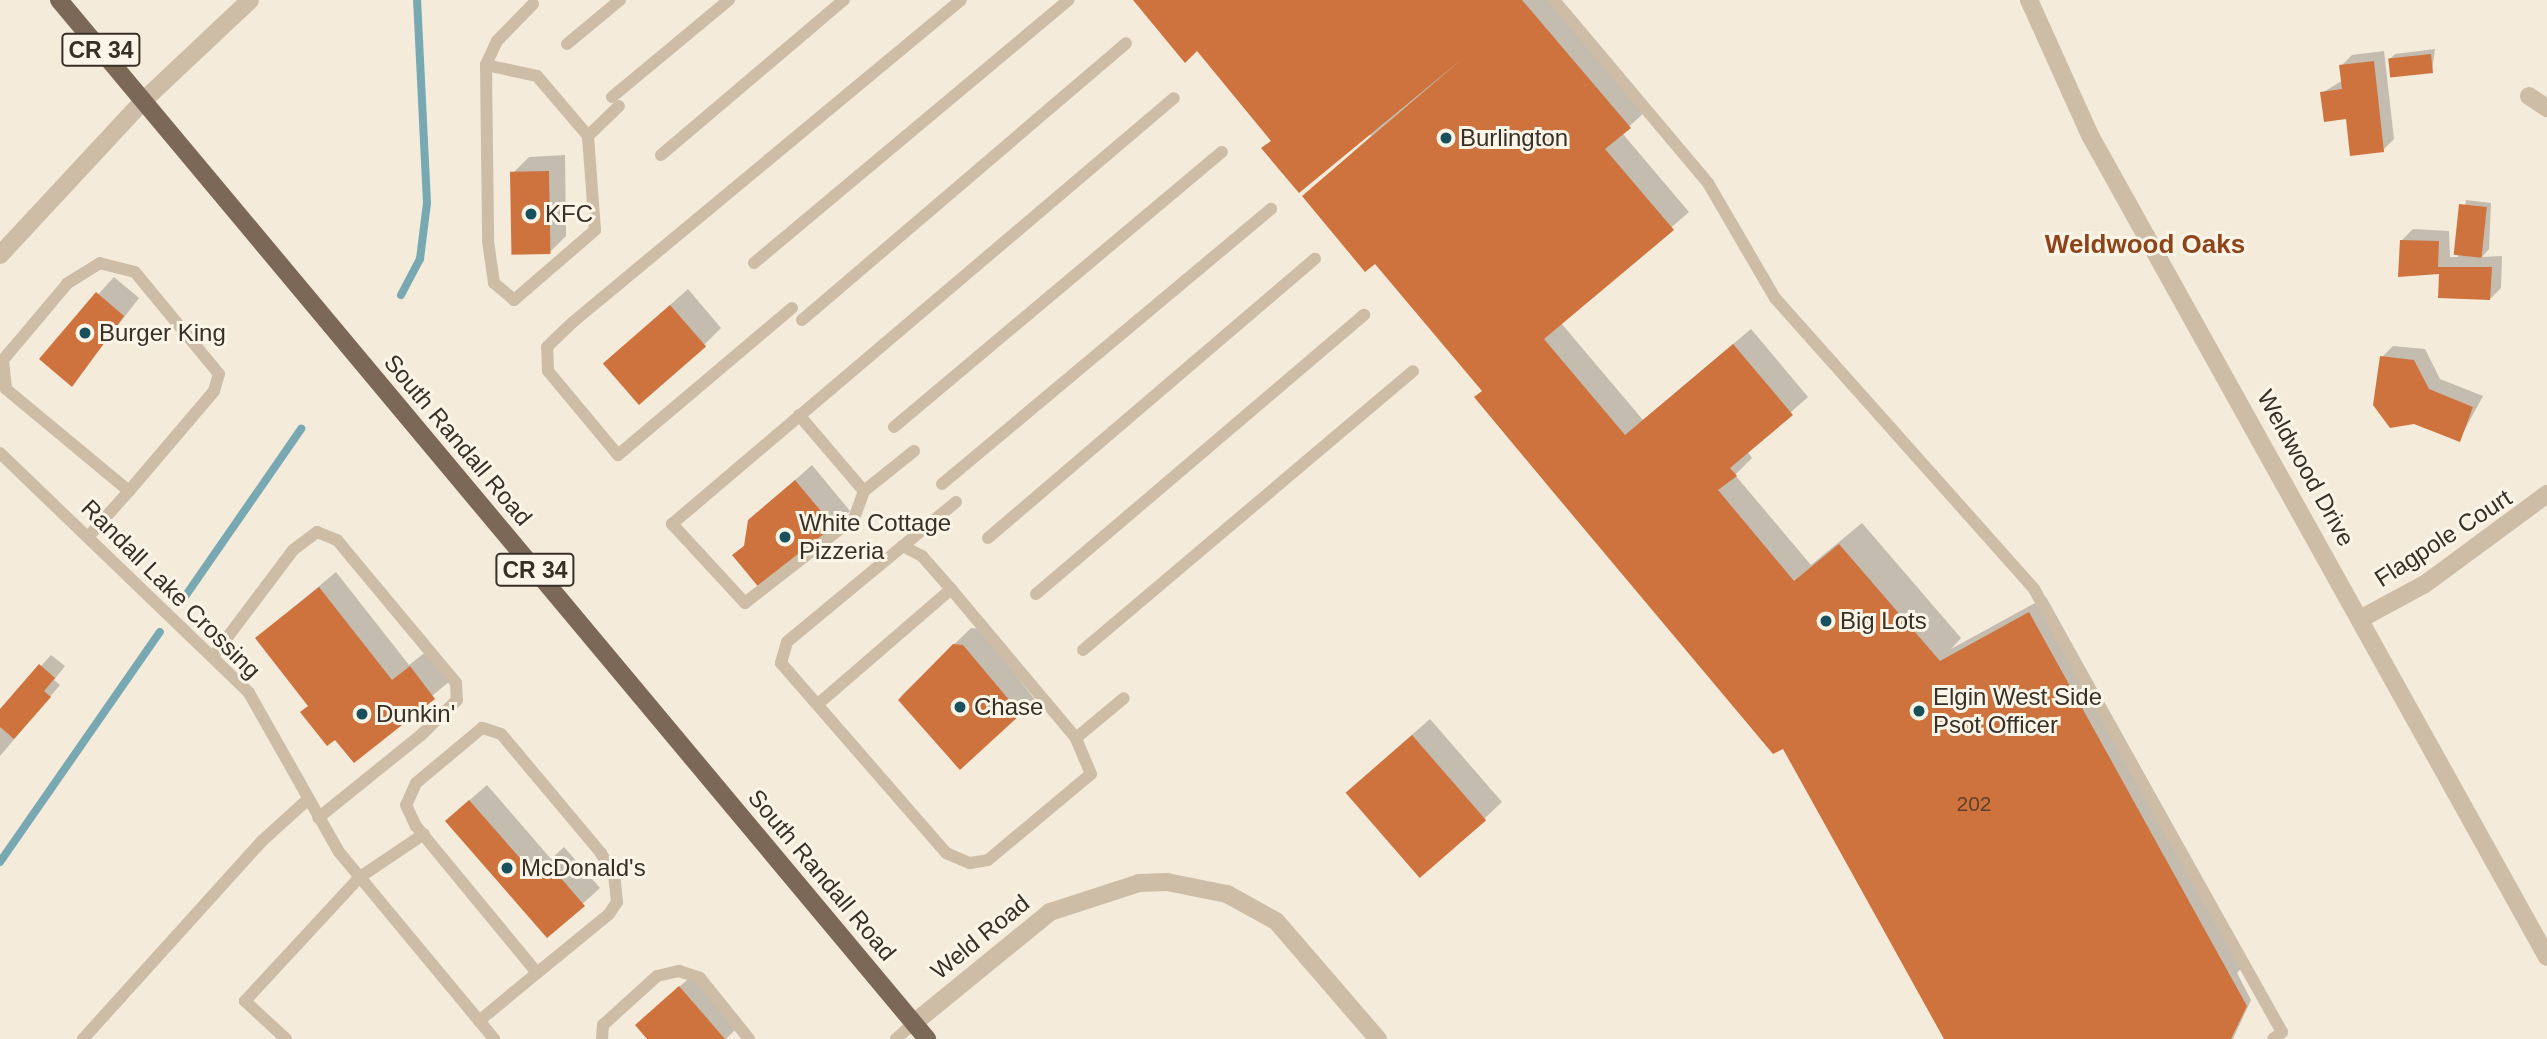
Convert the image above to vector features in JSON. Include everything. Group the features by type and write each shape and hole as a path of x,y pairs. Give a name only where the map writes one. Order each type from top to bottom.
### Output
{"main road":[{"name":"South Randall Road","path":"59,0 928,1039"}],"street":[{"path":"0,255 143,101 250,0"},
{"name":"Weldwood Drive","path":"2029,0 2091,137 2362,618 2547,957"},
{"path":"2529,96 2547,108"},
{"name":"Flagpole Court","path":"2362,618 2468,555 2547,494"},
{"name":"Weld Road","path":"914,1023 1050,912 1116,888 1167,882 1227,894 1260,909 1299,943 1378,1039"}],"lane":[{"path":"567,44 620,0"},
{"path":"588,136 615,102 729,0"},
{"path":"661,155 844,0"},
{"path":"792,308 618,455 548,371 547,346 573,322 961,0"},
{"path":"754,264 1069,0"},
{"path":"1554,0 1708,183 1775,298 2034,589 2282,1032 2273,1039"},
{"path":"486,65 537,76 588,136 595,230 514,300 494,283 488,241 486,65 496,41 533,4"},
{"path":"802,320 1126,43"},
{"path":"914,451 864,491 854,518 745,603 672,524 1174,98"},
{"path":"894,427 1222,152"},
{"path":"942,484 1271,209"},
{"path":"988,538 1315,259"},
{"path":"89,536 128,491 214,391 219,374 213,360 135,272 100,263 67,284 3,360 6,389 128,491"},
{"path":"1036,594 1364,315"},
{"path":"1083,650 1413,372"},
{"path":"799,415 864,491"},
{"name":"Randall Lake Crossing","path":"0,453 214,655 249,693 318,818 360,877 494,1039"},
{"path":"902,546 922,556 1076,738 1091,774 988,860 970,863 946,853 781,663 787,642 902,546 956,502"},
{"path":"214,655 293,550 317,532 337,540 456,683 457,700 421,736 318,818"},
{"path":"818,704 951,589"},
{"path":"1076,738 1124,698"},
{"path":"479,1020 537,973 617,902 614,875 601,853 500,734 481,728 416,783 406,804 424,834 537,973"},
{"path":"83,1039 262,841 307,800"},
{"path":"286,1039 245,1001 360,877 424,834"},
{"path":"602,1039 603,1025 657,975 679,971 700,978 748,1039"},
{"name":"Weld Road","path":"896,1039 914,1023"}],"building":[{"path":"1133,0 1522,0 1631,128 1605,149 1674,230 1544,339 1625,435 1733,344 1793,415 1730,468 1737,476 1718,490 1794,581 1839,544 1940,661 2029,612 2247,1006 2231,1039 1944,1039 1783,749 1773,754 1474,397 1482,391 1375,264 1365,272 1302,196 1462,59 1299,193 1261,148 1271,141 1197,51 1185,63"},
{"path":"2431,54 2433,73 2390,77 2388,58"},
{"path":"2374,61 2384,152 2350,156 2346,119 2324,122 2320,92 2342,89 2339,65"},
{"name":"KFC","path":"549,171 550,254 511,255 510,172"},
{"path":"2459,204 2487,207 2482,258 2454,255"},
{"path":"2400,240 2439,241 2438,267 2492,267 2490,300 2438,298 2439,274 2398,277"},
{"name":"Burger King","path":"96,292 124,316 72,387 39,359"},
{"path":"670,305 706,347 639,405 603,363"},
{"path":"2380,356 2414,360 2429,389 2473,407 2460,442 2414,424 2390,428 2373,405"},
{"name":"White Cottage Pizzeria","path":"795,480 835,528 761,590 732,555 744,546 748,520"},
{"path":"319,587 392,680 410,666 435,699 354,763 335,740 327,746 300,712 308,706 255,638"},
{"name":"Chase","path":"953,644 963,645 1021,714 960,770 898,700"},
{"path":"39,664 55,678 44,691 51,697 14,739 0,727 0,709"},
{"path":"1412,735 1486,820 1420,878 1346,793"},
{"name":"McDonald's","path":"469,800 534,874 547,862 585,906 547,938 445,821"},
{"path":"679,986 725,1039 647,1039 635,1025"}],"waterway":[{"path":"401,295 420,259 427,203 417,0"},
{"path":"184,598 301,429"},
{"path":"0,862 160,632"}],"place":[{"name":"Burlington","path":"1446,138"},
{"name":"KFC","path":"531,214"},
{"name":"Burger King","path":"85,333"},
{"name":"White Cottage Pizzeria","path":"785,537"},
{"name":"Big Lots","path":"1826,621"},
{"name":"Chase","path":"960,707"},
{"name":"Elgin West Side Psot Officer","path":"1919,711"},
{"name":"Dunkin'","path":"362,714"},
{"name":"McDonald's","path":"507,868"}],"district":[{"name":"Weldwood Oaks","path":"2145,245"}]}
